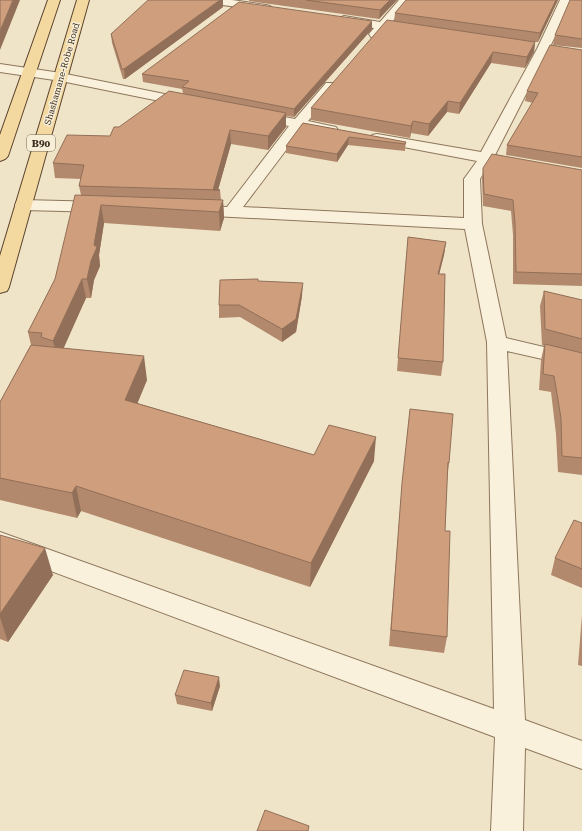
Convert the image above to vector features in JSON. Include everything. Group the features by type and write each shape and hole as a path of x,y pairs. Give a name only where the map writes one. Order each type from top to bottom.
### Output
{"main road":[{"path":"0,156 54,0"},
{"name":"Shashamane-Robe Road","path":"0,287 83,0"}],"street":[{"path":"208,0 239,2 275,10"},
{"path":"368,43 405,0"},
{"path":"507,831 510,730 497,342 473,224 472,179 486,158 566,0"},
{"path":"224,14 239,2"},
{"path":"329,18 421,31"},
{"path":"0,68 61,78 206,106"},
{"path":"231,212 298,124 338,77"},
{"path":"122,90 134,80"},
{"path":"244,113 345,132"},
{"path":"361,135 508,162"},
{"path":"23,204 119,208"},
{"path":"175,210 473,224"},
{"path":"497,342 582,362"},
{"path":"0,542 510,730 582,755"}],"building":[{"path":"0,0 13,0 0,31"},
{"path":"148,0 220,0 122,69 111,34"},
{"path":"306,0 390,0 380,10"},
{"path":"406,0 556,0 540,33 395,13"},
{"path":"570,0 582,0 582,39 555,35"},
{"path":"239,2 372,21 294,109 182,87 189,81 142,74"},
{"path":"387,20 535,42 527,57 493,52 460,103 448,101 429,124 413,121 411,126 311,108"},
{"path":"550,45 582,50 582,157 507,145 538,93 527,91"},
{"path":"169,91 286,113 268,136 230,130 213,190 79,186 84,165 53,163 67,135 110,136 114,127 119,127"},
{"path":"303,123 406,142 405,144 349,137 337,154 286,146"},
{"path":"492,154 582,170 582,274 516,272 513,200 484,194 483,168"},
{"path":"75,195 223,200 219,212 101,205 94,245 97,247 91,261 87,279 82,279 53,341 41,337 42,333 28,332 55,279"},
{"path":"408,237 446,242 438,274 445,274 443,362 398,358"},
{"path":"258,279 258,281 303,283 296,319 282,329 239,305 219,305 220,280"},
{"path":"544,291 582,300 582,339 545,329"},
{"path":"545,344 582,353 582,458 562,456 561,418 554,376 543,374"},
{"path":"31,345 144,356 125,400 314,455 329,425 376,437 311,563 76,486 72,493 0,478 0,402"},
{"path":"410,409 453,414 449,463 448,462 445,531 450,531 447,637 391,630 402,483"},
{"path":"574,520 582,523 582,569 555,558"},
{"path":"0,535 45,548 0,614"},
{"path":"184,670 219,677 211,703 175,695"},
{"path":"265,810 309,826 308,831 257,831"}]}
